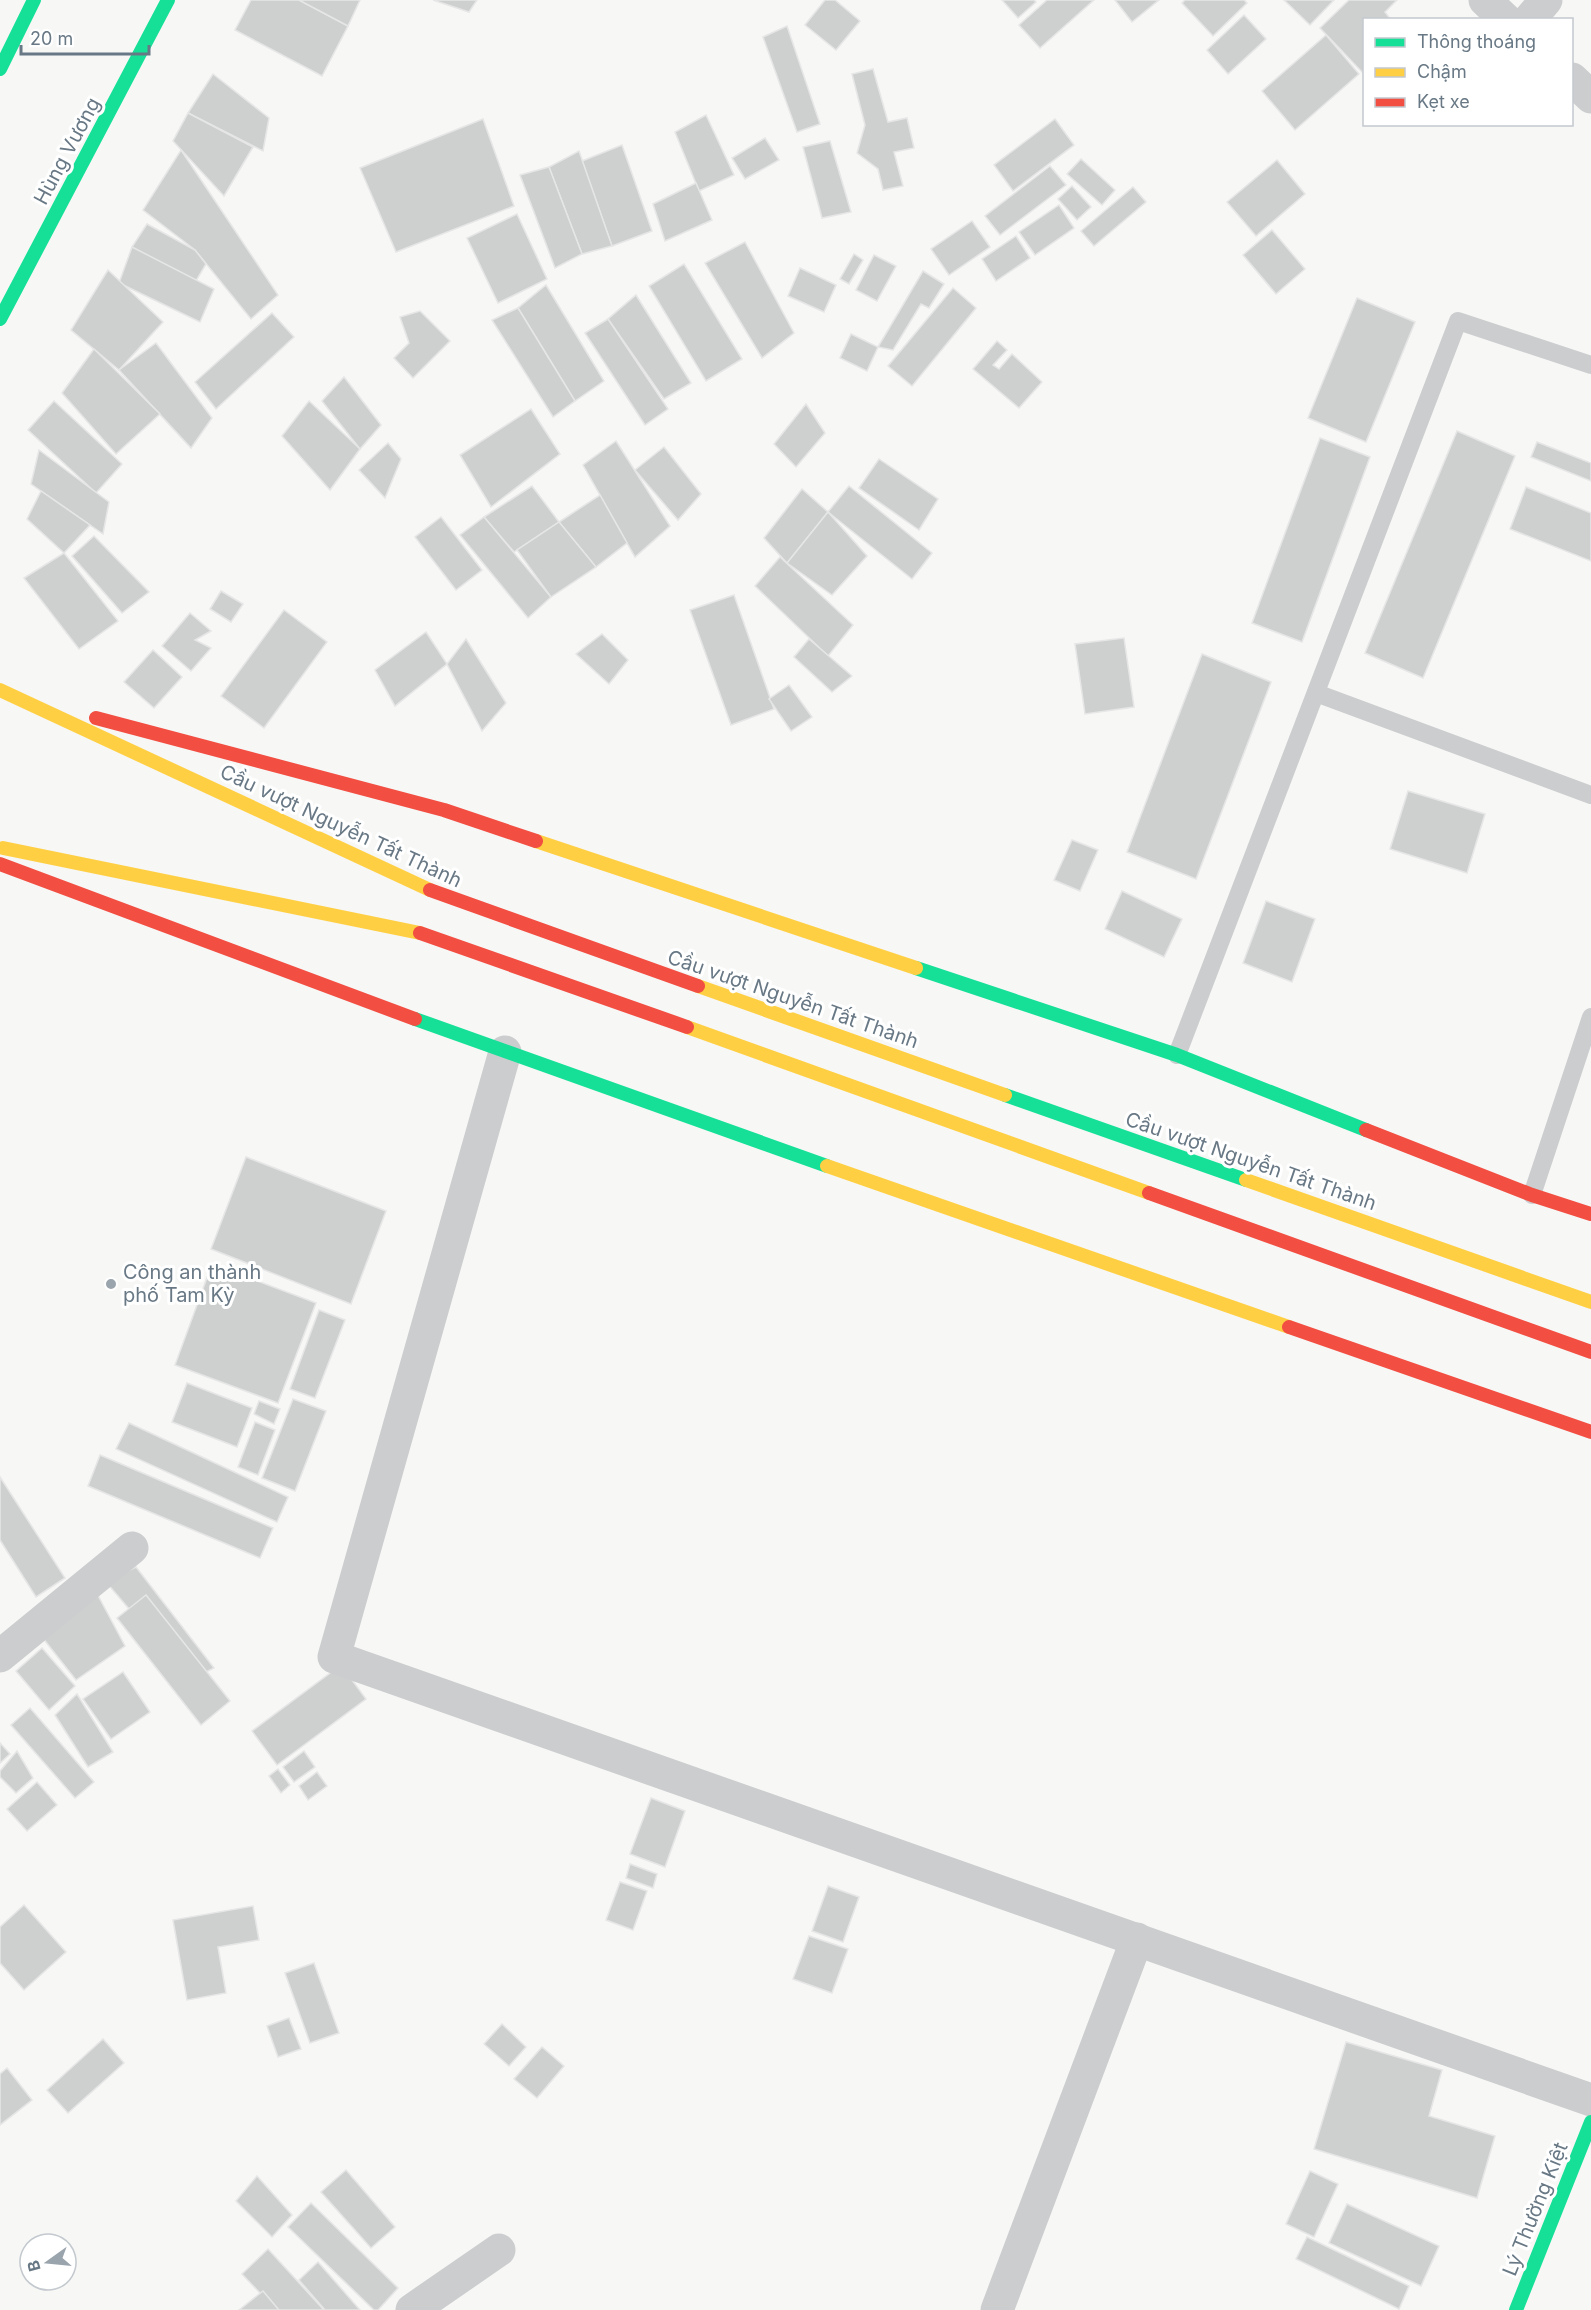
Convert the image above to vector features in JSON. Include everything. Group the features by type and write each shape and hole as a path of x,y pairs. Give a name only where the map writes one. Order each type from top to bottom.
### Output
{"main road":[{"path":"0,69 34,0"},
{"name":"Hùng Vương","path":"0,320 168,0"},
{"path":"6,693 444,810 1177,1055 1532,1194 1591,1214"},
{"name":"Cầu vượt Nguyễn Tất Thành","path":"6,693 441,895 1591,1302"},
{"path":"0,847 431,935 1591,1352"},
{"path":"0,864 222,949 505,1052 1591,1432"},
{"name":"Lý Thường Kiệt","path":"1516,2310 1591,2122"}],"street":[{"path":"1485,0 1504,18"},
{"path":"1530,18 1546,0"},
{"path":"1573,80 1591,97"},
{"path":"505,1052 334,1657 1591,2100"},
{"path":"0,1656 132,1548"},
{"path":"997,2310 1137,1939"},
{"path":"412,2310 499,2250"}],"lane":[{"path":"1177,1055 1458,321 1591,365"},
{"path":"1316,693 1591,795"},
{"path":"1532,1194 1591,1017"}],"building":[{"path":"251,0 299,0 348,26 322,76 235,30"},
{"path":"299,0 360,0 348,26"},
{"path":"433,0 477,0 469,12"},
{"path":"825,0 835,0 860,21 836,50 805,25"},
{"path":"1002,0 1034,0 1036,2 1018,18"},
{"path":"1047,0 1094,0 1040,48 1019,25"},
{"path":"1115,0 1159,0 1132,22"},
{"path":"1185,0 1244,0 1247,3 1213,36 1182,3"},
{"path":"1284,0 1334,0 1310,25"},
{"path":"1349,0 1397,0 1385,12 1390,18 1363,18 1362,72 1320,28"},
{"path":"1244,15 1266,39 1228,74 1207,50"},
{"path":"787,26 820,124 797,132 763,37"},
{"path":"1326,35 1359,74 1295,130 1262,91"},
{"path":"873,69 888,122 907,118 914,148 894,152 903,186 883,190 878,169 857,153 865,125 852,74"},
{"path":"213,74 269,118 263,151 188,113"},
{"path":"188,113 253,147 224,196 173,141"},
{"path":"706,115 734,175 699,191 675,132"},
{"path":"483,119 514,206 396,252 360,168"},
{"path":"1055,119 1074,145 1013,191 994,165"},
{"path":"765,138 779,160 745,179 732,158"},
{"path":"830,141 851,212 822,218 803,147"},
{"path":"622,145 652,231 612,246 582,161"},
{"path":"181,150 278,295 251,319 195,250 143,210"},
{"path":"579,151 612,246 582,254 549,167"},
{"path":"1081,159 1115,190 1102,205 1067,174"},
{"path":"1277,160 1305,194 1256,236 1227,202"},
{"path":"1050,166 1066,185 1000,235 985,216"},
{"path":"549,167 582,254 555,268 520,175"},
{"path":"696,183 712,220 665,241 653,204"},
{"path":"1072,186 1091,207 1077,220 1058,199"},
{"path":"1133,187 1146,202 1094,246 1081,231"},
{"path":"1059,205 1074,228 1035,255 1019,232"},
{"path":"517,214 547,279 498,303 467,238"},
{"path":"972,221 990,247 949,275 931,249"},
{"path":"147,224 195,250 206,264 196,281 173,275 132,247"},
{"path":"1272,230 1305,269 1276,294 1243,255"},
{"path":"1016,236 1030,258 996,281 982,259"},
{"path":"745,242 794,333 762,358 705,263"},
{"path":"132,247 214,289 200,322 119,283"},
{"path":"854,254 863,260 849,284 840,279"},
{"path":"874,255 896,266 877,301 856,290"},
{"path":"684,264 742,359 706,381 649,286"},
{"path":"800,268 836,285 824,312 788,296"},
{"path":"108,270 163,322 119,370 71,330"},
{"path":"923,271 944,284 929,308 921,304 893,350 878,347"},
{"path":"546,285 604,381 575,401 518,308"},
{"path":"953,288 976,308 912,386 888,366"},
{"path":"636,295 691,383 664,399 608,319"},
{"path":"1357,298 1415,322 1366,442 1308,418"},
{"path":"518,308 575,401 553,417 492,320"},
{"path":"420,311 450,341 413,378 394,358 409,343 400,317"},
{"path":"272,313 294,337 216,409 195,382"},
{"path":"608,319 668,409 645,425 585,333"},
{"path":"851,334 878,347 867,371 840,358"},
{"path":"997,341 1007,350 993,365 999,369 1012,354 1042,382 1019,408 973,369"},
{"path":"156,343 212,418 191,448 119,370"},
{"path":"94,349 160,414 116,454 62,393"},
{"path":"344,377 381,425 360,449 322,401"},
{"path":"54,401 122,464 96,493 28,430"},
{"path":"309,401 360,449 330,490 282,436"},
{"path":"806,404 825,433 796,467 774,444"},
{"path":"531,409 560,454 491,507 460,455"},
{"path":"1457,431 1515,456 1423,678 1365,653"},
{"path":"1320,438 1370,457 1302,642 1252,623"},
{"path":"616,441 670,526 635,557 583,465"},
{"path":"1537,442 1591,463 1591,481 1531,457"},
{"path":"388,443 401,459 385,498 359,470"},
{"path":"664,447 701,494 678,520 635,470"},
{"path":"39,450 109,502 103,534 31,484"},
{"path":"879,459 938,499 919,530 859,488"},
{"path":"532,486 559,522 514,552 484,517"},
{"path":"849,486 932,553 912,579 828,512"},
{"path":"1526,487 1591,513 1591,561 1510,529"},
{"path":"802,489 828,512 787,563 764,538"},
{"path":"41,491 90,525 64,553 27,519"},
{"path":"600,495 627,543 596,567 559,522"},
{"path":"828,512 867,556 832,595 787,563"},
{"path":"441,517 482,570 456,590 415,537"},
{"path":"484,517 551,597 528,618 460,535"},
{"path":"559,522 596,567 551,597 517,550"},
{"path":"94,536 149,592 122,613 72,556"},
{"path":"64,553 118,621 79,649 24,578"},
{"path":"780,557 853,625 828,656 755,586"},
{"path":"221,591 243,604 231,622 210,609"},
{"path":"734,595 774,709 731,725 690,610"},
{"path":"284,610 327,642 264,728 221,696"},
{"path":"190,613 211,631 195,640 211,648 191,671 162,646"},
{"path":"426,632 447,664 395,706 375,670"},
{"path":"602,634 628,660 609,684 576,654"},
{"path":"1124,638 1134,707 1085,714 1075,644"},
{"path":"466,639 506,703 482,731 447,664"},
{"path":"809,639 852,676 832,692 794,657"},
{"path":"153,650 182,677 154,708 124,682"},
{"path":"1202,654 1271,682 1196,879 1127,852"},
{"path":"789,685 812,717 791,731 769,699"},
{"path":"1408,791 1485,814 1467,873 1390,849"},
{"path":"1072,840 1098,850 1080,891 1054,880"},
{"path":"1122,891 1182,919 1164,957 1105,929"},
{"path":"1266,901 1315,919 1292,982 1243,963"},
{"path":"246,1157 386,1211 351,1304 211,1249"},
{"path":"212,1264 316,1303 278,1403 175,1365"},
{"path":"319,1310 345,1320 315,1398 290,1389"},
{"path":"187,1383 252,1408 237,1447 172,1422"},
{"path":"293,1399 326,1411 295,1491 262,1478"},
{"path":"259,1401 280,1409 274,1424 254,1414"},
{"path":"255,1422 275,1430 258,1475 238,1467"},
{"path":"129,1423 288,1497 277,1522 116,1449"},
{"path":"100,1455 273,1528 260,1558 88,1486"},
{"path":"0,1477 65,1578 36,1597 0,1540"},
{"path":"136,1567 214,1668 190,1680 106,1582"},
{"path":"94,1588 125,1646 76,1680 38,1632"},
{"path":"146,1595 230,1701 201,1725 117,1618"},
{"path":"42,1648 75,1686 49,1710 16,1671"},
{"path":"341,1665 366,1699 277,1765 252,1731"},
{"path":"123,1672 150,1712 111,1739 83,1699"},
{"path":"77,1694 113,1752 88,1767 55,1715"},
{"path":"30,1708 94,1782 75,1798 11,1725"},
{"path":"0,1743 10,1754 0,1763"},
{"path":"17,1751 33,1778 16,1793 0,1777 0,1771"},
{"path":"304,1751 315,1767 294,1782 283,1767"},
{"path":"278,1769 290,1785 281,1793 269,1776"},
{"path":"317,1772 327,1786 308,1800 299,1786"},
{"path":"37,1782 57,1805 27,1831 7,1809"},
{"path":"651,1798 685,1811 665,1867 630,1854"},
{"path":"630,1864 657,1874 653,1888 626,1878"},
{"path":"620,1882 647,1891 633,1930 606,1920"},
{"path":"828,1886 859,1897 843,1942 812,1931"},
{"path":"24,1905 66,1952 24,1990 0,1963 0,1927"},
{"path":"253,1906 259,1940 218,1947 226,1993 187,2000 173,1920"},
{"path":"809,1936 848,1949 832,1993 793,1979"},
{"path":"314,1963 339,2033 310,2043 285,1973"},
{"path":"289,2018 301,2049 278,2057 267,2026"},
{"path":"502,2024 526,2047 509,2066 484,2044"},
{"path":"103,2039 124,2063 68,2113 47,2090"},
{"path":"1346,2042 1442,2070 1429,2116 1495,2136 1477,2198 1314,2149"},
{"path":"542,2047 564,2066 537,2098 514,2079"},
{"path":"7,2068 32,2100 0,2125 0,2074"},
{"path":"346,2170 395,2227 371,2248 321,2192"},
{"path":"1310,2171 1338,2184 1314,2237 1286,2224"},
{"path":"257,2176 292,2215 272,2237 236,2201"},
{"path":"311,2203 398,2288 378,2310 374,2310 288,2227"},
{"path":"1347,2204 1439,2246 1421,2286 1329,2243"},
{"path":"1307,2237 1409,2286 1399,2309 1296,2259"},
{"path":"268,2249 324,2310 276,2310 242,2274"},
{"path":"318,2262 360,2310 325,2310 299,2280"},
{"path":"263,2291 279,2310 239,2310"}],"traffic: fast":[{"path":"0,69 34,0"},
{"path":"0,319 168,0"},
{"path":"916,968 1177,1055 1366,1130"},
{"path":"415,1019 827,1166"},
{"path":"1005,1095 1246,1180"},
{"path":"1516,2310 1591,2122"}],"traffic: slow":[{"path":"0,690 430,890"},
{"path":"536,841 916,968"},
{"path":"3,848 420,933"},
{"path":"698,986 1005,1095"},
{"path":"687,1027 1149,1193"},
{"path":"827,1166 1289,1327"},
{"path":"1246,1180 1591,1302"}],"traffic: jam":[{"path":"96,718 444,810 536,841"},
{"path":"0,864 415,1019"},
{"path":"430,890 698,986"},
{"path":"420,933 687,1027"},
{"path":"1366,1130 1532,1195 1591,1214"},
{"path":"1149,1193 1591,1352"},
{"path":"1289,1327 1591,1432"}],"place":[{"name":"Công an thành phố Tam Kỳ","path":"111,1284"}]}
